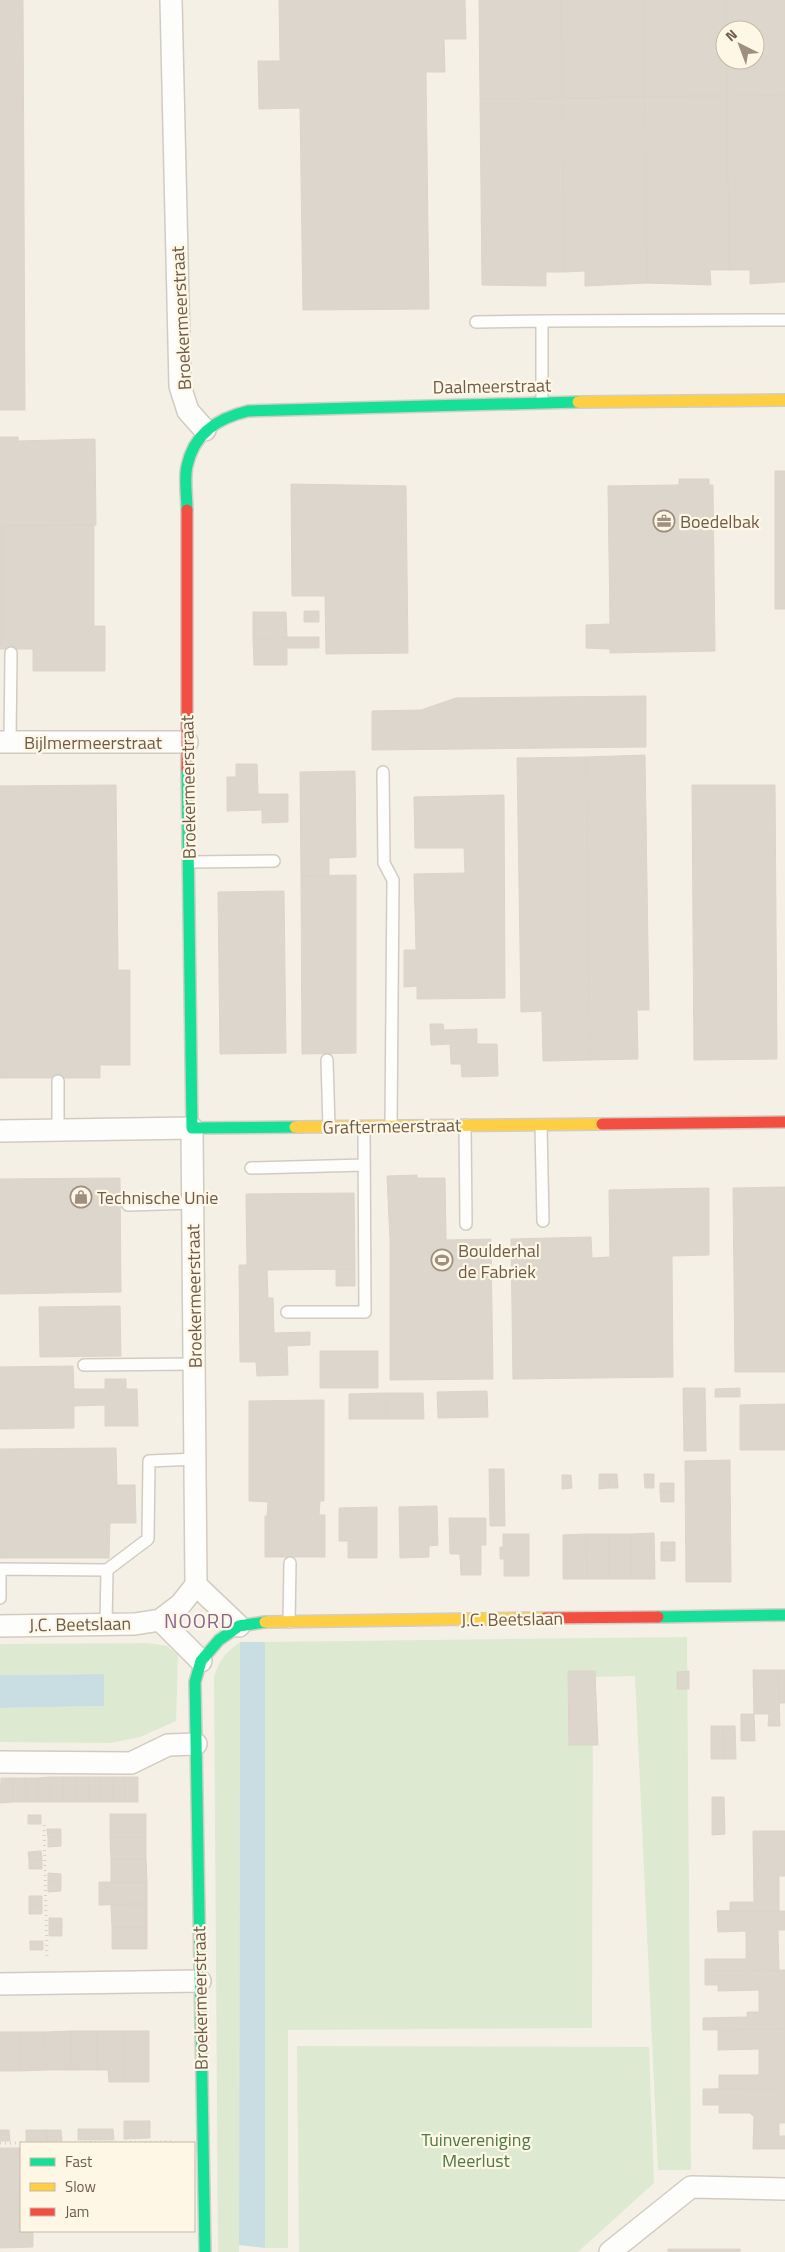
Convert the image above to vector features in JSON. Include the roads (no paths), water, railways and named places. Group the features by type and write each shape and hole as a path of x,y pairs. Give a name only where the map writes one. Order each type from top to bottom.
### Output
{"street":[{"name":"Broekermeerstraat","path":"171,0 180,386 188,411 205,430 187,466 187,742 196,1585"},
{"name":"Daalmeerstraat","path":"205,430 226,415 248,411 542,402 785,400"},
{"name":"Bijlmermeerstraat","path":"5,742 187,742"},
{"name":"Graftermeerstraat","path":"0,1131 785,1122"},
{"path":"196,1585 239,1626 219,1640 201,1661 160,1620 181,1604 196,1585"},
{"name":"J.C. Beetslaan","path":"239,1626 268,1622 785,1615"},
{"name":"J.C. Beetslaan","path":"0,1626 135,1624 160,1620"},
{"name":"Broekermeerstraat","path":"201,1661 195,1682 206,2252"},
{"path":"0,1762 131,1762 168,1745 196,1744"},
{"path":"0,1984 200,1982"},
{"path":"610,2252 691,2187 785,2188"}],"lane":[{"path":"476,322 785,320"},
{"path":"542,321 542,402"},
{"path":"5,742 11,653"},
{"path":"383,772 384,863 393,880 391,1126"},
{"path":"188,862 274,861"},
{"path":"327,1060 329,1127"},
{"path":"58,1081 58,1130"},
{"path":"541,1124 543,1220"},
{"path":"465,1125 466,1224"},
{"path":"287,1312 365,1312 364,1126"},
{"path":"251,1168 364,1165"},
{"path":"128,1205 193,1203"},
{"path":"84,1365 195,1364"},
{"path":"0,1598 0,1569 107,1570 148,1539 149,1461 196,1459"},
{"path":"289,1622 290,1563"},
{"path":"106,1624 107,1570"}],"place":[{"name":"Boedelbak","path":"664,521"},
{"name":"Technische Unie","path":"81,1197"},
{"name":"Boulderhal de Fabriek","path":"442,1260"}],"district":[{"name":"NOORD","path":"199,1620"}],"park label":[{"name":"Tuinvereniging Meerlust","path":"476,2149"}]}
